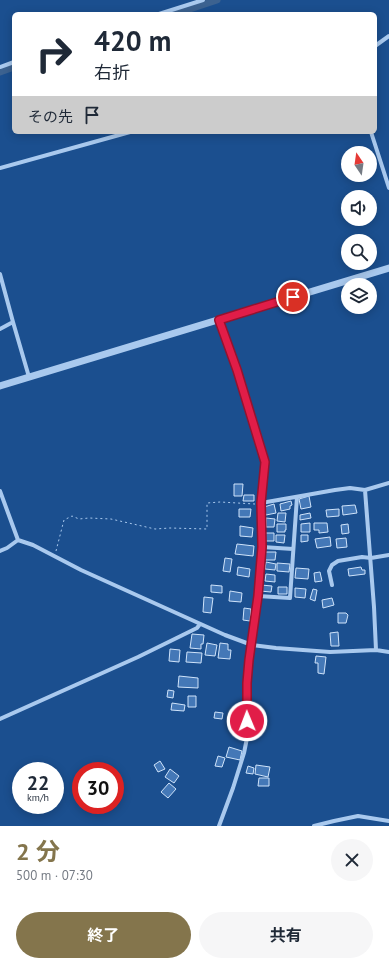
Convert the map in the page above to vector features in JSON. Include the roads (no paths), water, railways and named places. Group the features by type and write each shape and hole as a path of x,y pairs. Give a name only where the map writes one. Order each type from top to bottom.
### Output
{"street":[{"path":"165,12 203,0"},
{"path":"377,45 389,36"},
{"path":"0,66 12,63"},
{"path":"0,168 123,134"},
{"path":"372,134 389,188"},
{"path":"0,386 389,268"},
{"path":"0,274 29,377"},
{"path":"219,320 237,370 265,462 261,503 262,547 258,596 247,683 248,733 244,753 219,826"},
{"path":"0,329 13,322"},
{"path":"261,503 350,488 365,490 389,483"},
{"path":"365,490 371,558 376,650"},
{"path":"0,492 18,540"},
{"path":"258,596 290,598 297,497"},
{"path":"0,551 18,540"},
{"path":"18,540 33,545 81,570 200,624 252,645 330,652 376,650 389,652"},
{"path":"262,547 293,549"},
{"path":"332,585 329,571 332,565 338,561 389,555"},
{"path":"0,719 138,657 196,628 200,624"},
{"path":"314,826 358,816 389,821"}],"waterway":[{"path":"181,12 217,0"},
{"path":"0,72 12,68"}]}
